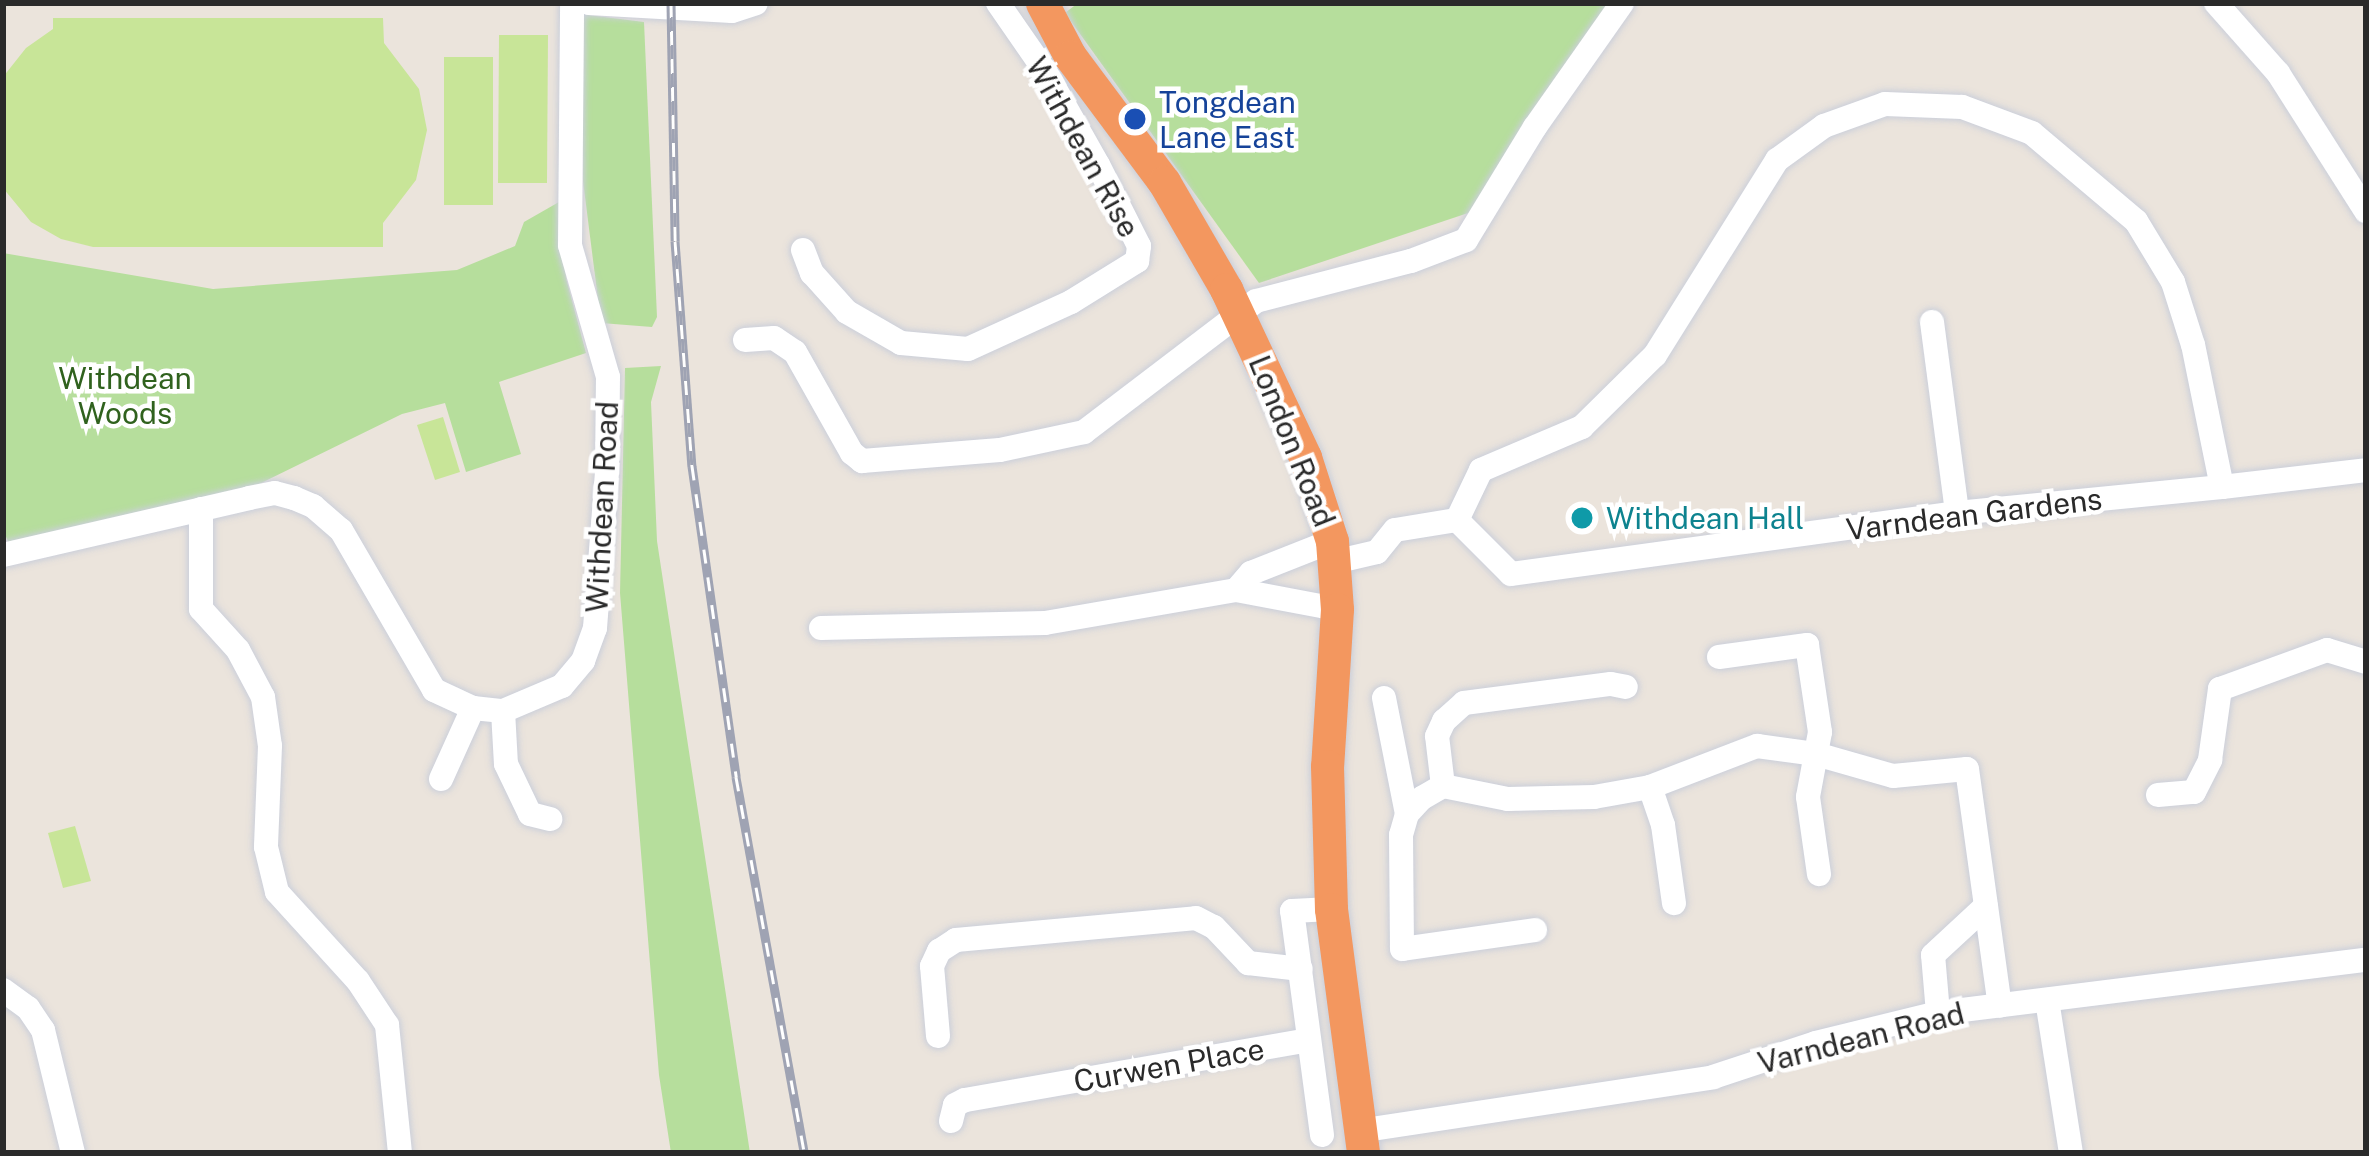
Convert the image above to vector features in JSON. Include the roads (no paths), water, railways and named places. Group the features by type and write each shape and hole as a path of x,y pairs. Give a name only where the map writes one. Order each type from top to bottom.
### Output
{"highway":[{"name":"London Road","path":"1042,3 1070,56 1164,182 1238,311 1305,457 1333,551 1337,609 1327,766 1330,909 1361,1142"}],"street":[{"name":"Withdean Road","path":"3,555 275,494 313,506 340,530 434,691 473,708 502,711 562,686 583,661 596,628 608,377 570,245 572,3"},
{"path":"589,3 732,11 756,3"},
{"name":"Withdean Rise","path":"803,250 812,273 847,312 901,343 968,349 1071,302 1137,261 1138,246 1082,137 998,3"},
{"path":"745,340 774,338 794,352 852,453 869,462 1000,451 1084,432 1238,311 1466,241 1535,127 1622,3"},
{"path":"2216,3 2278,73 2365,213"},
{"path":"1236,590 1251,573 1333,551 1378,552 1395,530 1457,520 1481,470 1582,427 1655,355 1777,160 1824,126 1886,104 1962,106 2032,133 2136,221 2173,282 2193,346 2222,487"},
{"path":"1932,322 1957,513"},
{"name":"Varndean Gardens","path":"1457,520 1511,574 1957,513 2366,470"},
{"path":"201,508 201,609 238,650 263,697 270,746 266,847 277,892 358,982 387,1025 400,1153"},
{"path":"821,628 1045,623 1236,590 1337,609"},
{"path":"1719,657 1808,645 1820,732 1808,796 1819,874"},
{"path":"2158,795 2194,792 2210,760 2220,689 2327,650 2366,662"},
{"path":"1442,786 1438,736 1444,721 1464,703 1611,684 1626,687"},
{"path":"1384,698 1407,814 1401,836 1402,949 1535,930"},
{"path":"441,779 473,708"},
{"path":"502,711 506,764 530,814 550,819"},
{"path":"1407,814 1442,786 1544,802 1650,787 1756,746 1816,754 1893,776 1967,769 2000,1006"},
{"path":"1650,787 1664,826 1674,904"},
{"path":"1938,1013 1934,955 1986,906"},
{"path":"1307,1040 1292,911 1330,909"},
{"path":"938,1036 932,966 939,951 956,940 1196,918 1214,928 1248,963 1300,969"},
{"name":"Varndean Road","path":"1361,1142 1713,1077 1816,1043 1938,1013 2366,960"},
{"path":"3,990 28,1008 43,1030 73,1153"},
{"path":"2047,1000 2071,1153"},
{"name":"Curwen Place","path":"951,1121 955,1105 965,1100 1307,1040 1322,1135"}],"railway":[{"path":"671,3 675,241 692,466 736,777 804,1153"}],"place":[{"name":"Tongdean Lane East","path":"1135,119"},
{"name":"Withdean Hall","path":"1582,518"}],"park label":[{"name":"Withdean Woods","path":"125,395"}]}
